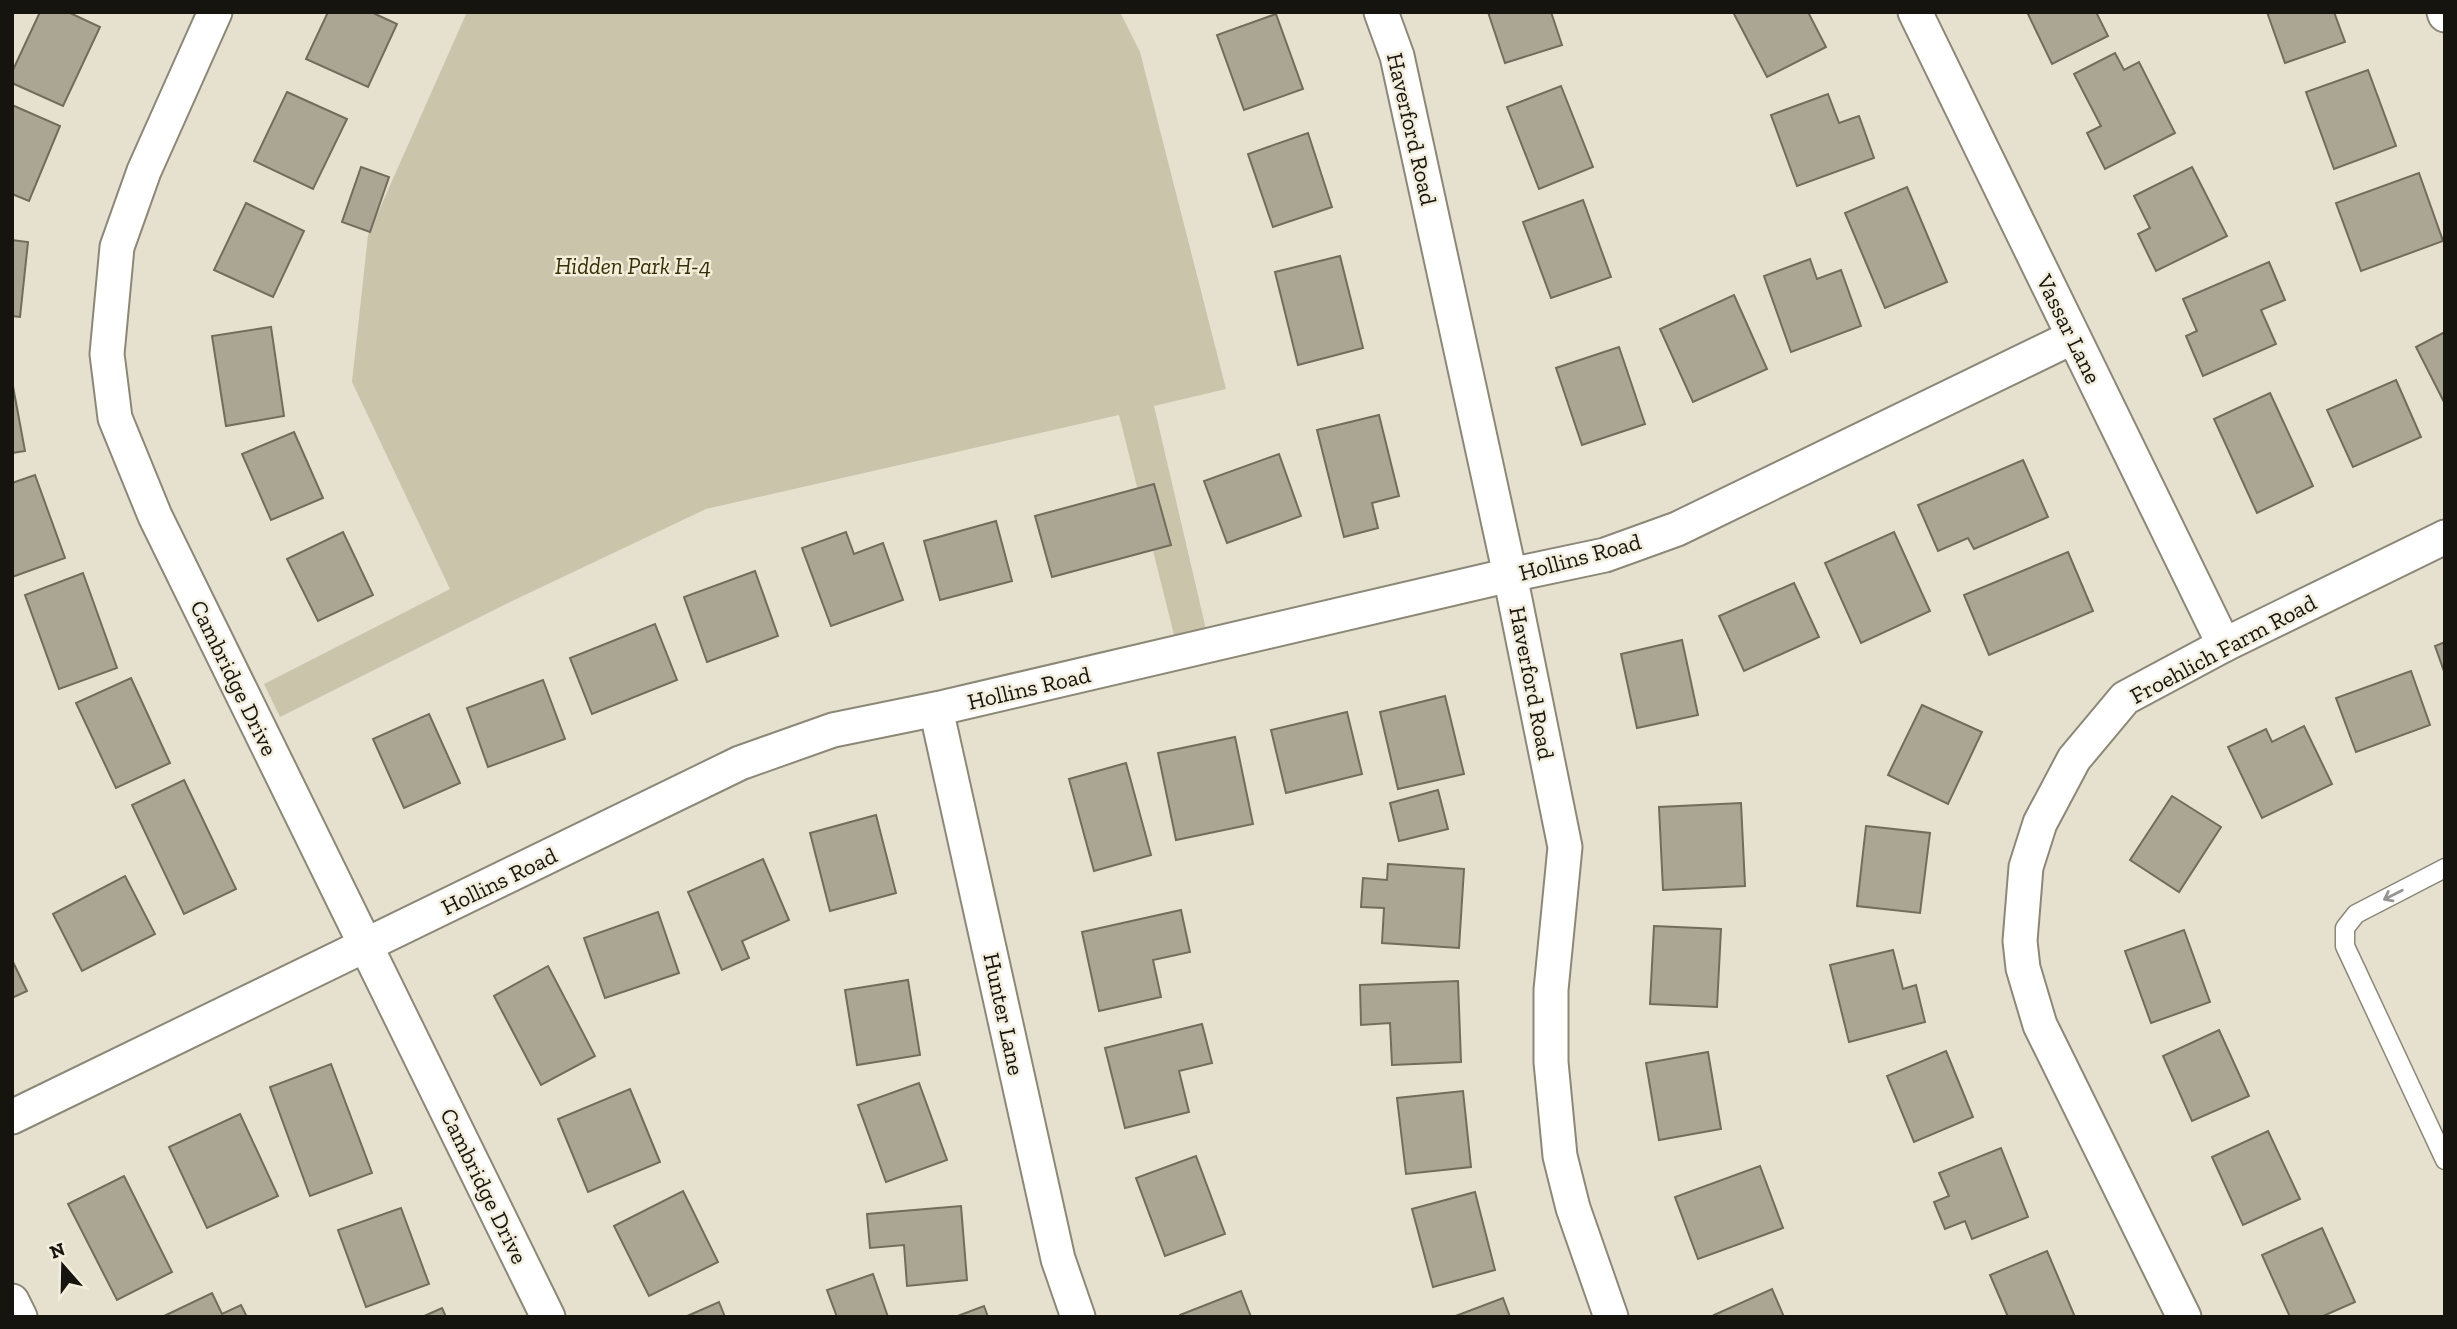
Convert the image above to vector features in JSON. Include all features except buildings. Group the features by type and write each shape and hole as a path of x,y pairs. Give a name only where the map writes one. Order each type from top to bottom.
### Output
{"street":[{"name":"Cambridge Drive","path":"215,12 144,171 117,247 107,354 116,418 155,516 548,1317"},
{"name":"Haverford Road","path":"1381,12 1397,56 1510,575 1565,847 1551,990 1551,1062 1560,1156 1573,1208 1611,1317"},
{"name":"Vassar Lane","path":"1915,12 2224,645"},
{"name":"Hollins Road","path":"12,1117 740,763 833,730 936,709 1605,555 1677,529 2073,337"},
{"name":"Froehlich Farm Road","path":"2184,1317 2040,1025 2023,968 2020,941 2025,867 2040,823 2074,759 2125,698 2224,645 2445,537"},
{"name":"Hunter Lane","path":"936,709 1058,1259 1078,1317"},
{"path":"12,1301 20,1317"}],"lane":[{"path":"2445,868 2356,914 2345,928 2345,946 2445,1160"}],"green space":[{"name":"Hidden Park H-4","path":"467,12 1120,12 1140,52 1226,389 1154,406 1208,638 1177,647 1119,415 706,509 506,604 280,717 264,684 450,589 352,382 368,235"}]}
